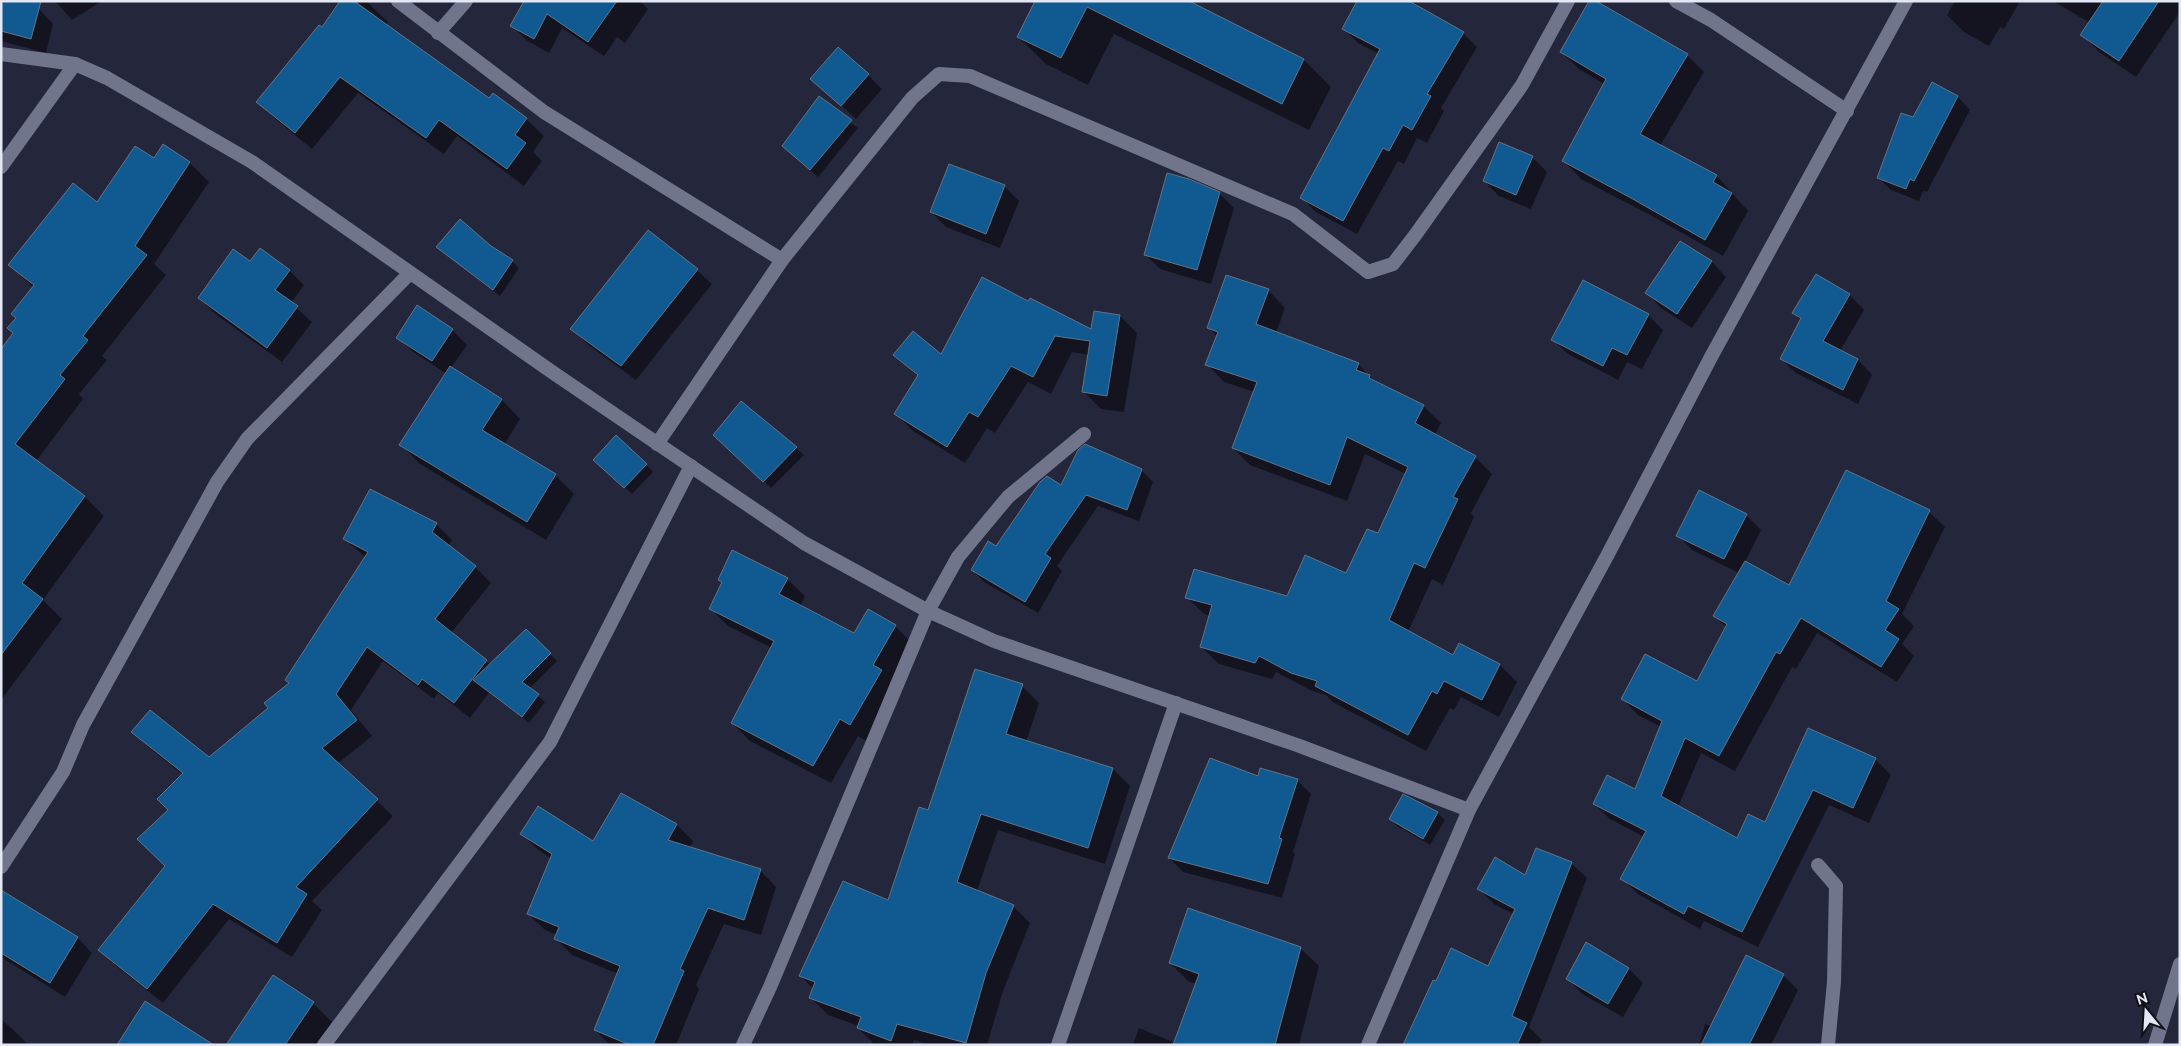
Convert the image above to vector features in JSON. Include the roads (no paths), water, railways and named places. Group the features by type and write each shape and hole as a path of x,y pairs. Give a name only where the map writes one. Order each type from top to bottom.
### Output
{"street":[{"path":"398,1 544,112 782,260"},
{"path":"438,33 466,1"},
{"path":"657,444 782,260 912,98 939,74 970,76 1293,214 1368,272 1393,264 1522,85 1568,1"},
{"path":"1676,1 1711,20 1847,111"},
{"path":"1368,1045 1468,810 1602,564 1711,357 1906,1"},
{"path":"1,54 75,64 107,78 252,162 657,444 804,543 928,611 994,641 1297,745 1468,810"},
{"path":"1,167 75,64"},
{"path":"1,867 63,772 83,725 216,482 227,466 247,439 410,273"},
{"path":"743,1045 770,986 928,611 958,557 1008,497 1084,434"},
{"path":"324,1045 550,742 691,466"},
{"path":"1058,1045 1176,704"},
{"path":"1818,865 1836,886 1834,982 1828,1045"},
{"path":"2155,1045 2180,964"}]}
